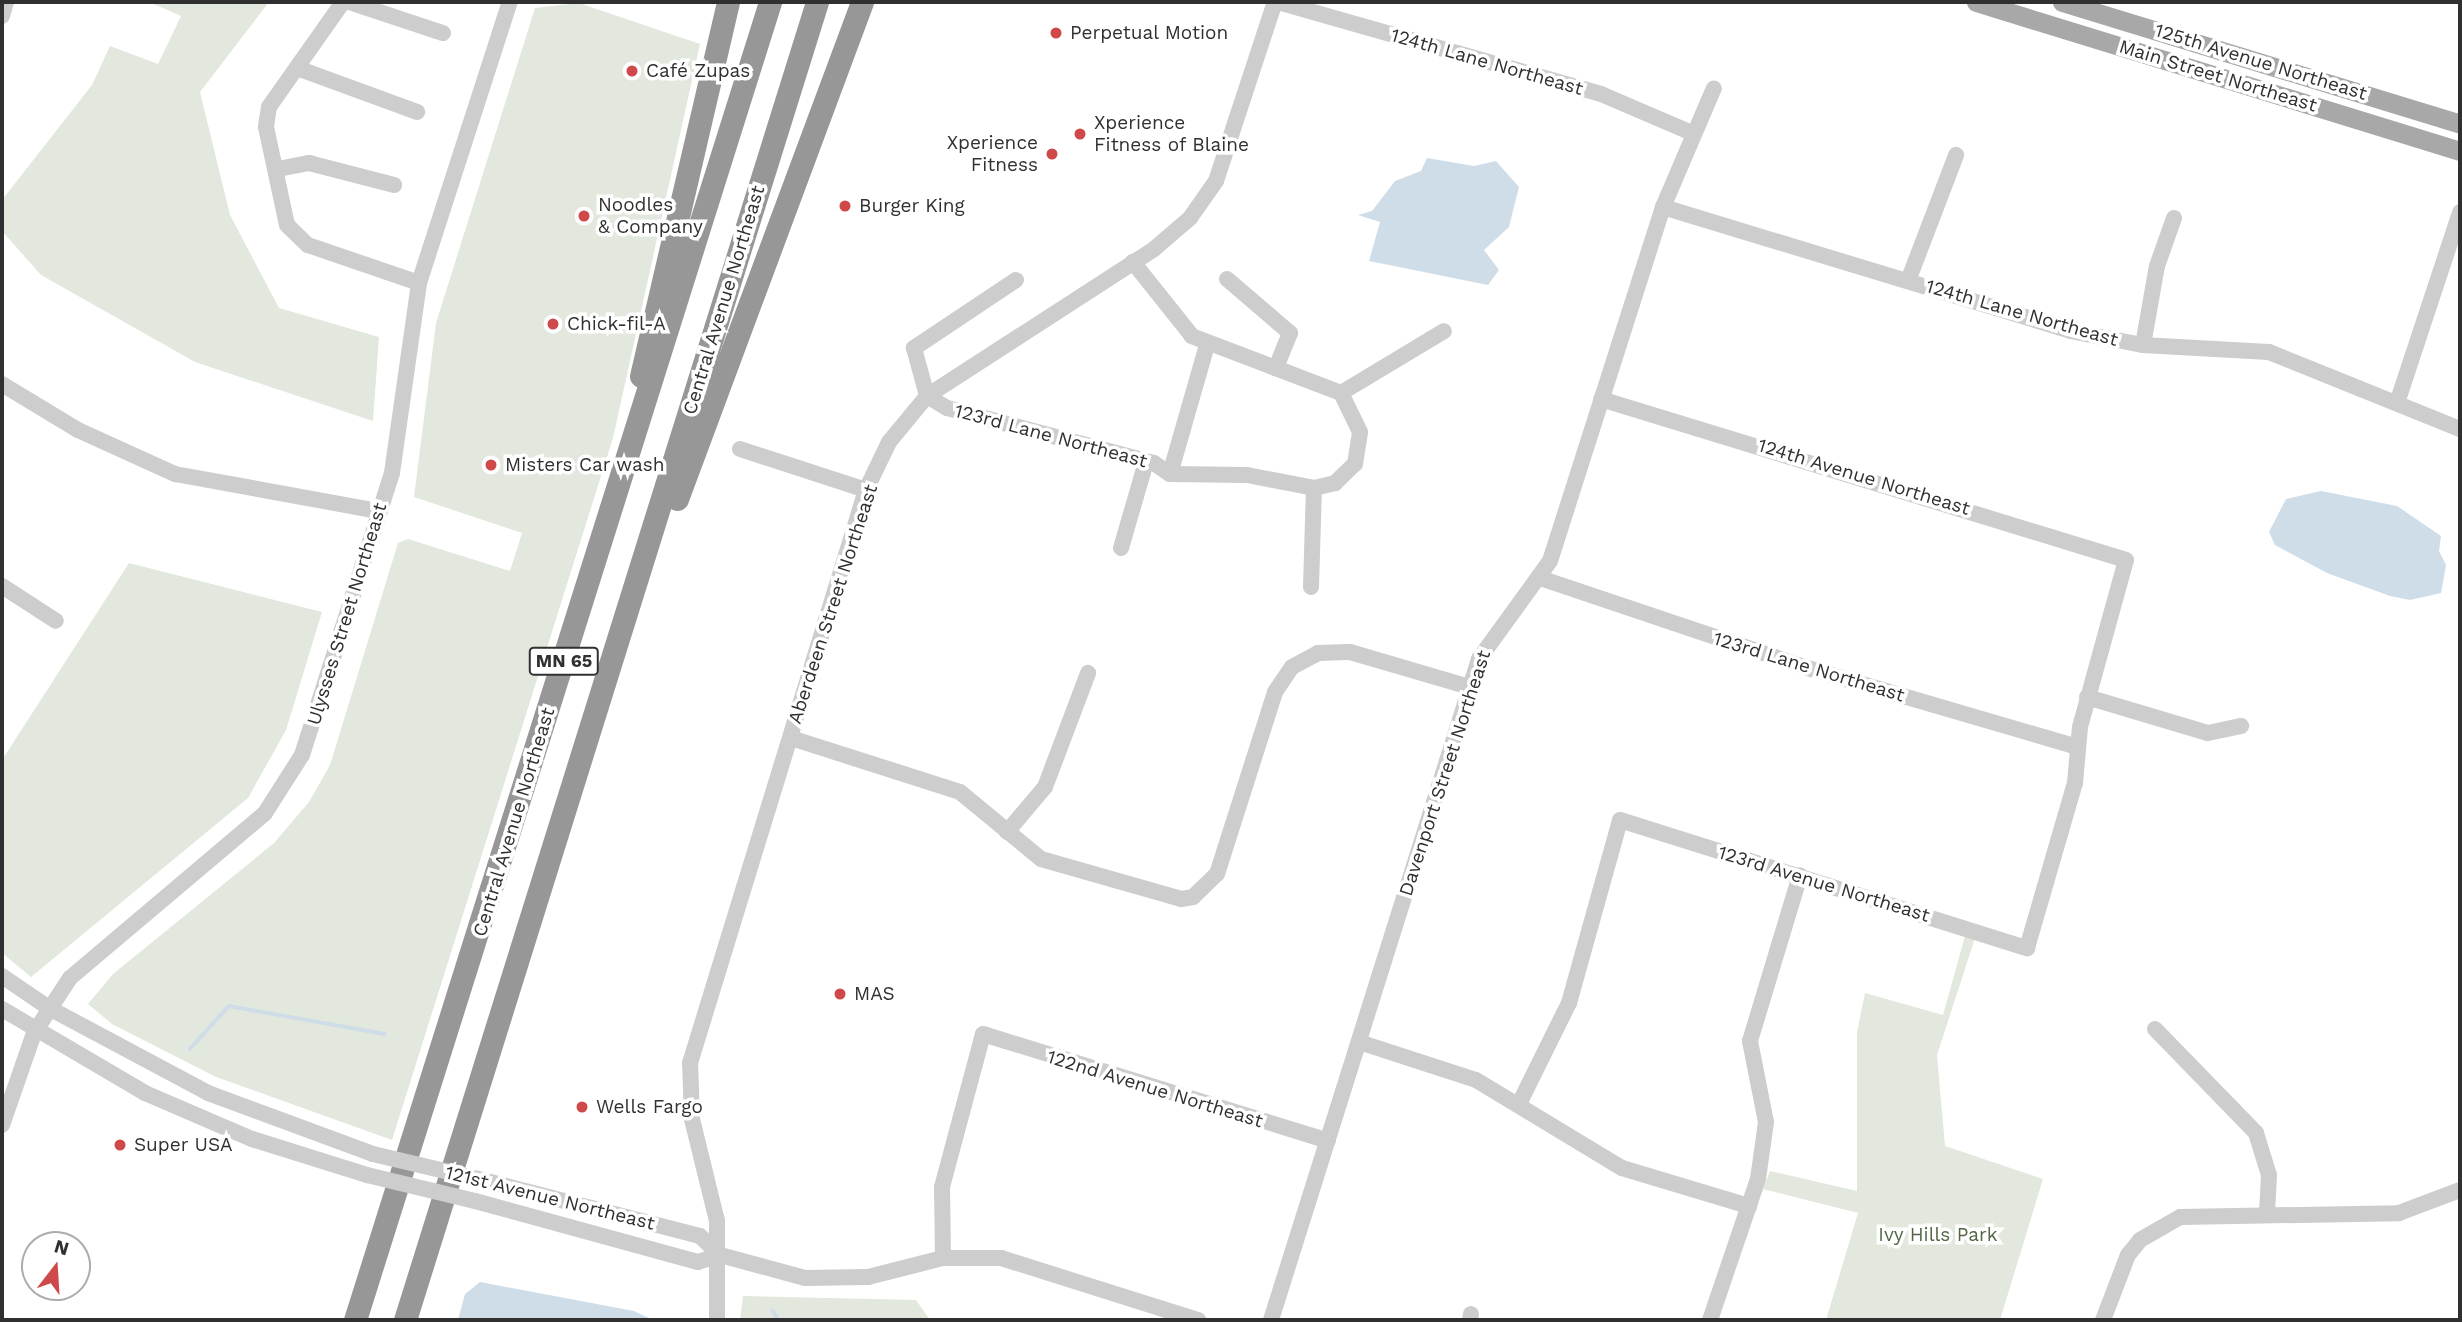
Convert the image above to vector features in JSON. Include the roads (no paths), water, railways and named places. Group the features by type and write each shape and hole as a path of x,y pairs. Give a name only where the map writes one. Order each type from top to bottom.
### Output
{"highway":[{"path":"628,458 680,189 728,2"},
{"name":"Central Avenue Northeast","path":"355,1320 770,2"},
{"name":"Central Avenue Northeast","path":"405,1320 817,2"},
{"path":"629,607 657,550 862,2"}],"main road":[{"name":"Main Street Northeast","path":"1976,2 2460,151"},
{"name":"125th Avenue Northeast","path":"2062,2 2460,124"}],"street":[{"path":"2,16 6,2"},
{"path":"343,2 269,107 266,127 278,169 287,225 308,245 419,283"},
{"path":"349,2 443,33"},
{"name":"Ulysses Street Northeast","path":"2,1125 34,1033 49,1009 112,938 247,830 285,789 313,726 392,472 419,283 510,2"},
{"name":"124th Lane Northeast","path":"1277,2 1601,94 1692,133"},
{"name":"Aberdeen Street Northeast","path":"717,1320 720,1255 714,1192 692,1119 690,1063 866,490 889,442 927,396 1133,262 1190,218 1216,181 1277,2"},
{"path":"296,68 417,112"},
{"name":"Davenport Street Northeast","path":"1271,1320 1471,687 1488,641 1543,579 1663,207 1692,133 1714,88"},
{"path":"1908,281 1956,155"},
{"path":"278,169 309,163 394,185"},
{"name":"124th Lane Northeast","path":"1663,207 2070,331 2143,345 2269,352 2398,400 2460,429"},
{"path":"2398,400 2460,212"},
{"path":"2143,345 2157,266 2174,218"},
{"path":"1133,262 1186,331 1207,345 1341,393 1356,416 1361,445 1355,464 1335,483 1314,488 1311,587"},
{"path":"1227,279 1290,333 1276,368"},
{"path":"927,396 914,348 1016,280"},
{"path":"1341,393 1444,331"},
{"path":"1170,474 1207,345"},
{"path":"2,384 78,430 175,474 379,511"},
{"name":"123rd Lane Northeast","path":"927,396 947,408 1146,462 1170,474 1247,475 1314,488"},
{"name":"124th Avenue Northeast","path":"1601,399 2126,560 2087,697"},
{"path":"740,449 866,490"},
{"path":"1121,548 1146,462"},
{"name":"123rd Lane Northeast","path":"1543,579 1804,667 2078,747"},
{"path":"4,593 57,621"},
{"path":"790,738 960,792 1007,832 1056,865 1167,899 1193,897 1217,874 1275,692 1304,659 1350,652 1471,687"},
{"path":"1007,832 1045,787 1088,673"},
{"path":"2078,747 2087,697 2208,733 2241,726"},
{"name":"123rd Avenue Northeast","path":"1519,1104 1569,1003 1620,820 2027,948 2075,783 2078,747"},
{"path":"1710,1320 1749,1206 1766,1122 1751,1041 1800,875"},
{"name":"121st Avenue Northeast","path":"2,976 49,1009 208,1093 373,1154 699,1236 720,1255 829,1279 868,1277 943,1258 1001,1258 1198,1320"},
{"name":"121st Avenue Northeast","path":"2,1009 34,1033 196,1117 368,1175 475,1201 698,1262 720,1255"},
{"path":"2155,1029 2256,1133 2269,1175 2267,1212"},
{"name":"122nd Avenue Northeast","path":"943,1258 942,1187 984,1034 1328,1141"},
{"path":"1359,1042 1476,1080 1622,1168 1749,1206"},
{"path":"2103,1320 2128,1255 2155,1229 2205,1213 2399,1213 2460,1190"}],"waterway":[{"path":"190,1049 229,1006 385,1034"},
{"path":"773,1311 779,1320"}],"place":[{"name":"Perpetual Motion","path":"1056,33"},
{"name":"Café Zupas","path":"632,71"},
{"name":"Xperience Fitness of Blaine","path":"1080,134"},
{"name":"Xperience Fitness","path":"1052,154"},
{"name":"Burger King","path":"845,206"},
{"name":"Noodles & Company","path":"584,216"},
{"name":"Chick-fil-A","path":"553,324"},
{"name":"Misters Car wash","path":"491,465"},
{"name":"MAS","path":"840,994"},
{"name":"Wells Fargo","path":"582,1107"},
{"name":"Super USA","path":"120,1145"}],"park label":[{"name":"Ivy Hills Park","path":"1938,1235"}]}
